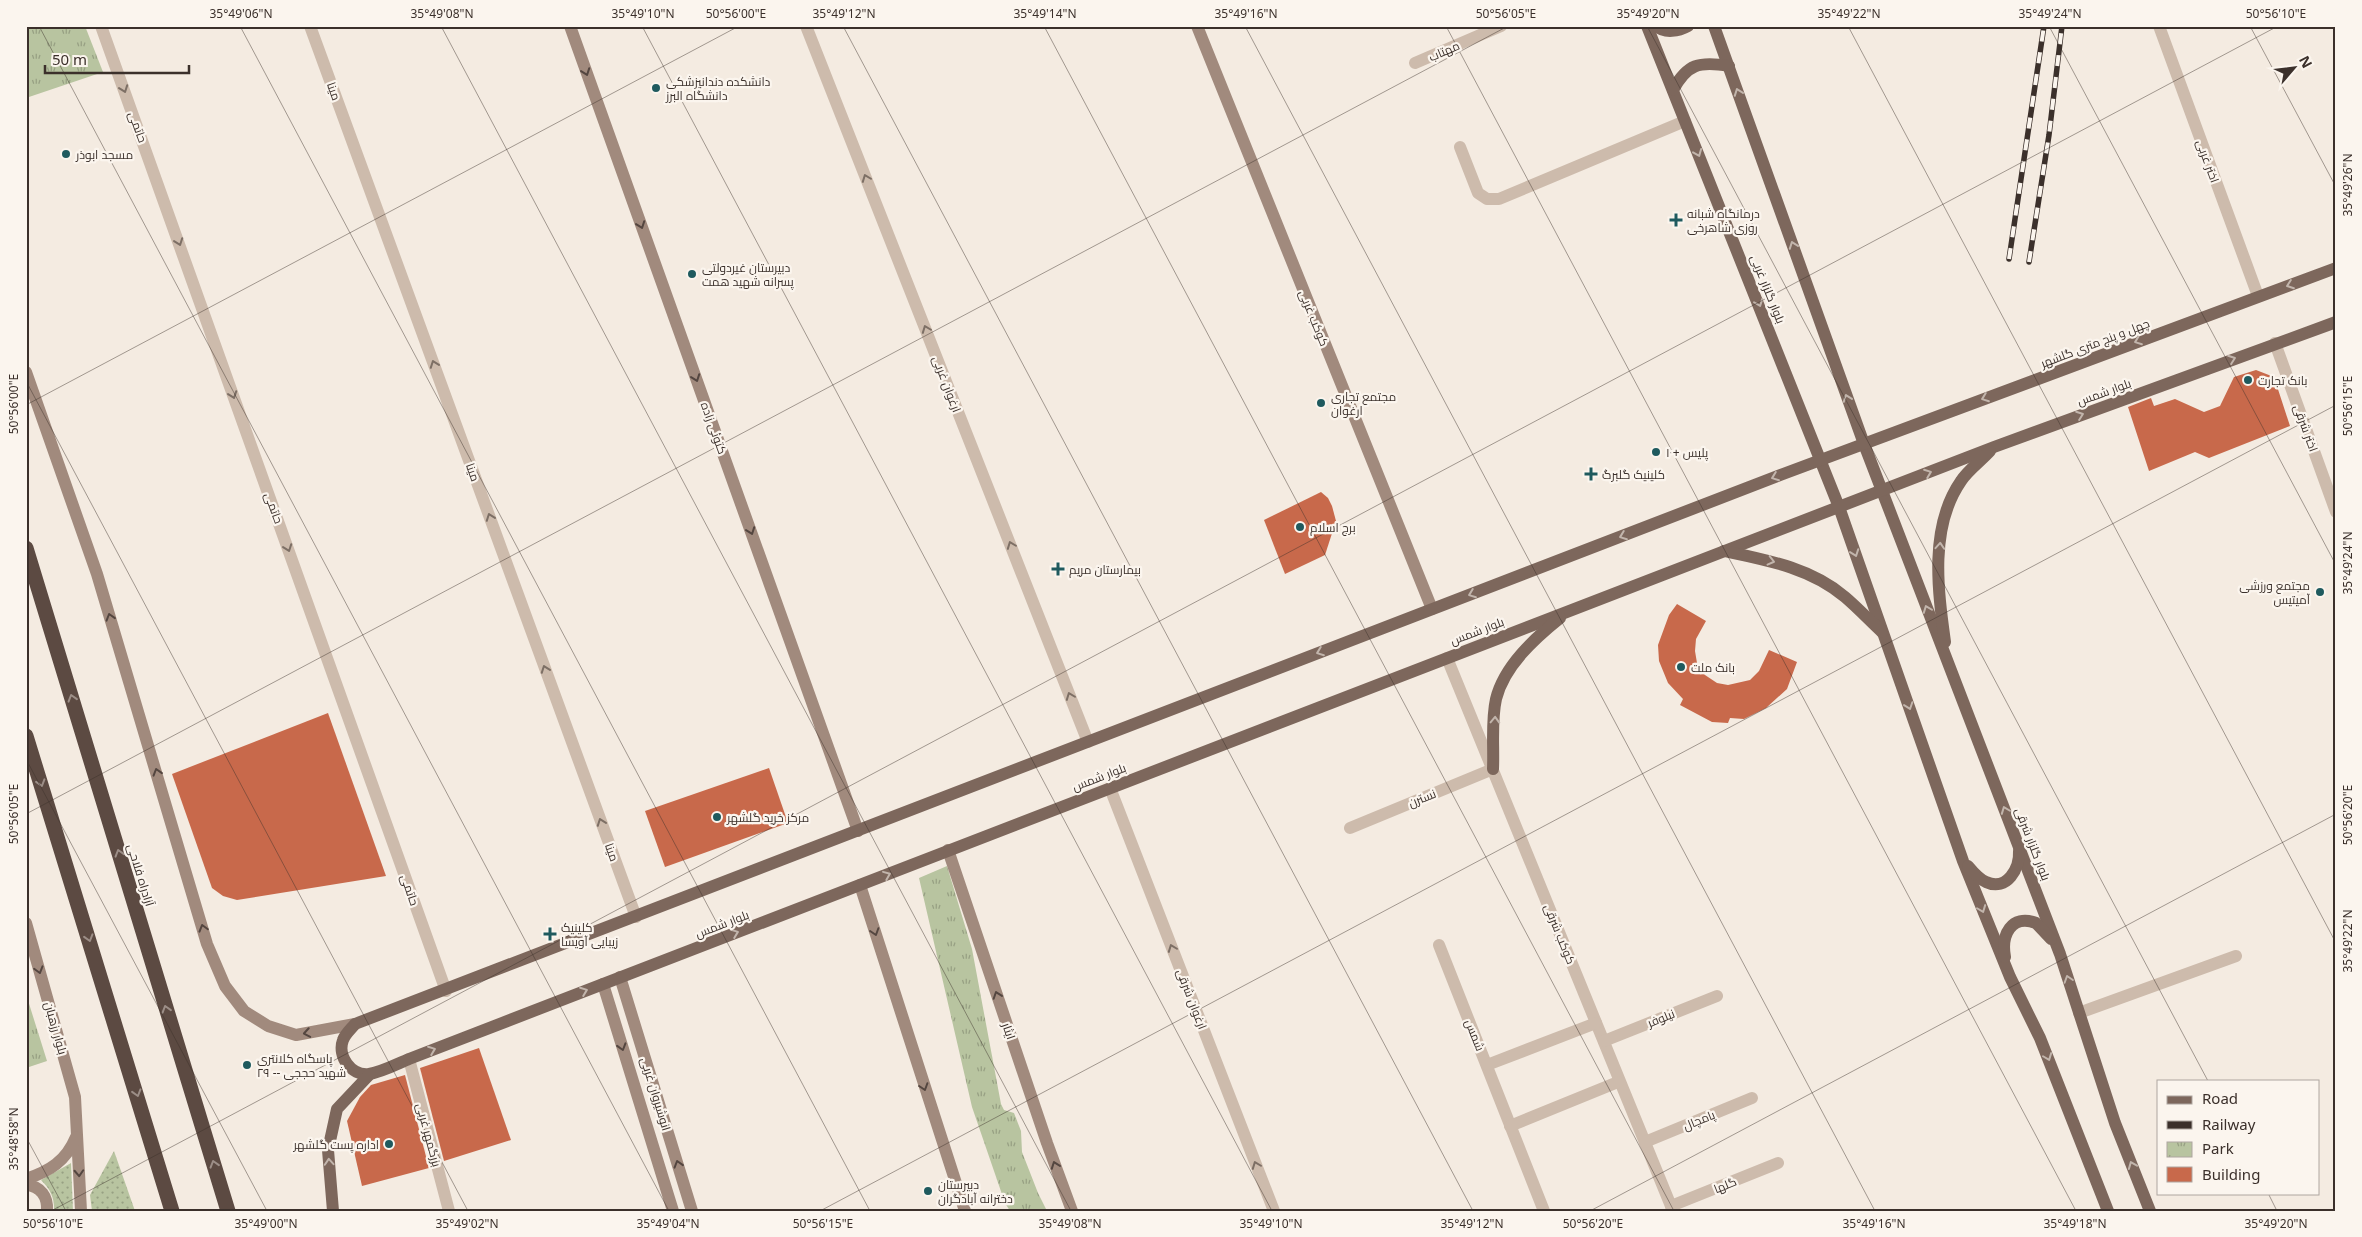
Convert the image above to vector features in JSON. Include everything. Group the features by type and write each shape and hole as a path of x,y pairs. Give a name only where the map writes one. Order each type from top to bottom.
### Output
{"highway":[{"name":"آزادراه فلاحی","path":"26,548 228,1211"},
{"path":"26,736 172,1211"}],"main road":[{"name":"بلوار گلزار غربی","path":"1647,26 1839,507"},
{"path":"1656,26 1661,30 1675,31 1688,26"},
{"path":"1714,26 1882,490"},
{"path":"1672,90 1682,74 1697,65 1714,64 1729,66"},
{"name":"چهل و پنج متری گلشهر","path":"1821,460 2336,268"},
{"name":"بلوار شمس","path":"370,1074 1994,447 2336,322"},
{"path":"1948,665 1938,569 1941,534 1948,506 1961,481 1994,447"},
{"path":"370,1074 360,1074 344,1060 343,1040 355,1024 446,991 858,830 1821,460"},
{"name":"بلوار گلزار شرقی","path":"1882,490 2060,954 2115,1122 2150,1211"},
{"path":"1839,507 1963,860 2010,978 2040,1038 2108,1211"},
{"path":"1724,551 1775,561 1812,575 1844,596 1884,634"},
{"path":"1493,769 1495,706 1500,687 1516,662 1546,629 1570,610"},
{"path":"1963,860 1976,875 1986,882 2002,883 2015,872 2020,861 2018,844"},
{"path":"2010,978 2003,944 2004,936 2013,924 2029,920 2036,923 2047,934 2060,954"},
{"path":"333,1211 328,1150 337,1109 370,1074"}],"street":[{"name":"حاتمی","path":"102,26 446,991"},
{"name":"مینا","path":"310,26 636,917"},
{"name":"کتوئی زاده","path":"570,26 858,830"},
{"name":"ارغوان غربی","path":"806,26 1088,742"},
{"name":"کوکب غربی","path":"1197,26 1432,609"},
{"name":"مهتاب","path":"1415,63 1501,26"},
{"name":"اختر غربی","path":"2159,26 2258,296"},
{"path":"1460,147 1478,193 1487,199 1499,198 1685,121"},
{"name":"اختر شرقی","path":"2275,343 2336,512"},
{"path":"26,372 97,574 207,944 224,986 244,1011 268,1026 296,1035 355,1024"},
{"name":"کوکب شرقی","path":"1447,658 1604,1041 1618,1082 1672,1208"},
{"name":"نسترن","path":"1350,828 1493,769"},
{"name":"ارغوان شرقی","path":"1110,788 1274,1211"},
{"name":"ایثار","path":"948,850 1072,1211"},
{"path":"860,886 965,1211"},
{"name":"بلوار رزهبان","path":"26,923 75,1097 81,1211"},
{"name":"شمس","path":"1439,944 1544,1211"},
{"path":"2079,1013 2236,956"},
{"name":"انوشیروان غربی","path":"620,977 692,1211"},
{"name":"انوشیروان غربی","path":"603,984 673,1211"},
{"name":"نیلوفر","path":"1604,1041 1717,996"},
{"path":"613,1015 612,1008 618,1001 623,1002 630,1010"},
{"path":"1487,1065 1596,1022"},
{"name":"بزرگمهر غربی","path":"409,1059 449,1211"},
{"path":"1510,1126 1618,1082"},
{"name":"پامچال","path":"1645,1142 1752,1098"},
{"path":"26,1179 60,1163 70,1152 77,1135"},
{"name":"گلها","path":"1672,1208 1778,1163"},
{"path":"26,1184 41,1191 47,1203 47,1211"}],"green space":[{"path":"26,26 85,26 103,72 26,98"},
{"path":"947,866 972,949 1001,1104 1004,1110 1014,1113 1021,1131 1022,1152 1047,1211 1010,1211 1005,1203 972,1107 919,878"},
{"path":"26,994 47,1061 26,1068"},
{"path":"114,1151 135,1211 92,1211 90,1195"},
{"path":"71,1163 73,1211 54,1211 54,1202 51,1194 41,1180"}],"building":[{"path":"2256,370 2274,377 2290,426 2209,458 2195,452 2149,471 2128,407 2151,398 2154,406 2175,399 2204,412 2220,406 2234,377"},
{"name":"برج اسلام","path":"1321,492 1328,498 1336,521 1325,555 1285,574 1264,520"},
{"name":"بانک ملت","path":"1677,604 1706,621 1696,639 1695,651 1697,663 1705,675 1717,683 1728,685 1750,680 1759,671 1769,650 1797,662 1787,689 1766,708 1744,719 1730,718 1728,723 1712,722 1680,705 1683,699 1668,683 1659,661 1658,645 1669,615"},
{"path":"328,713 386,876 237,900 223,896 212,888 172,774"},
{"name":"مرکز خرید گلشهر","path":"769,768 788,823 665,867 645,811"},
{"path":"479,1048 511,1140 444,1161 420,1068"},
{"name":"اداره پست گلشهر","path":"405,1075 429,1168 362,1186 347,1121 360,1097 371,1085"}],"railway":[{"path":"2009,259 2044,26"},
{"path":"2029,262 2049,135 2062,26"}],"place":[{"name":"دانشکده دندانپزشکی دانشگاه البرز","path":"656,88"},
{"name":"مسجد ابوذر","path":"66,154"},
{"name":"درمانگاه شبانه روزی شاهرخی","path":"1676,220"},
{"name":"دبیرستان غیردولتی پسرانه شهید همت","path":"692,274"},
{"name":"بانک تجارت","path":"2248,380"},
{"name":"مجتمع تجاری ارغوان","path":"1321,403"},
{"name":"پلیس +۱۰","path":"1656,452"},
{"name":"کلینیک گلبرگ","path":"1591,474"},
{"name":"برج اسلام","path":"1300,527"},
{"name":"بیمارستان مریم","path":"1058,569"},
{"name":"مجتمع ورزشی آمیتیس","path":"2320,592"},
{"name":"بانک ملت","path":"1681,667"},
{"name":"مرکز خرید گلشهر","path":"717,817"},
{"name":"کلینیک زیبایی آویسا","path":"550,934"},
{"name":"پاسگاه کلانتری ۲۹ -- شهید حججی","path":"247,1065"},
{"name":"اداره پست گلشهر","path":"389,1144"},
{"name":"دبيرستان دخترانه آبادگران","path":"928,1191"}]}
